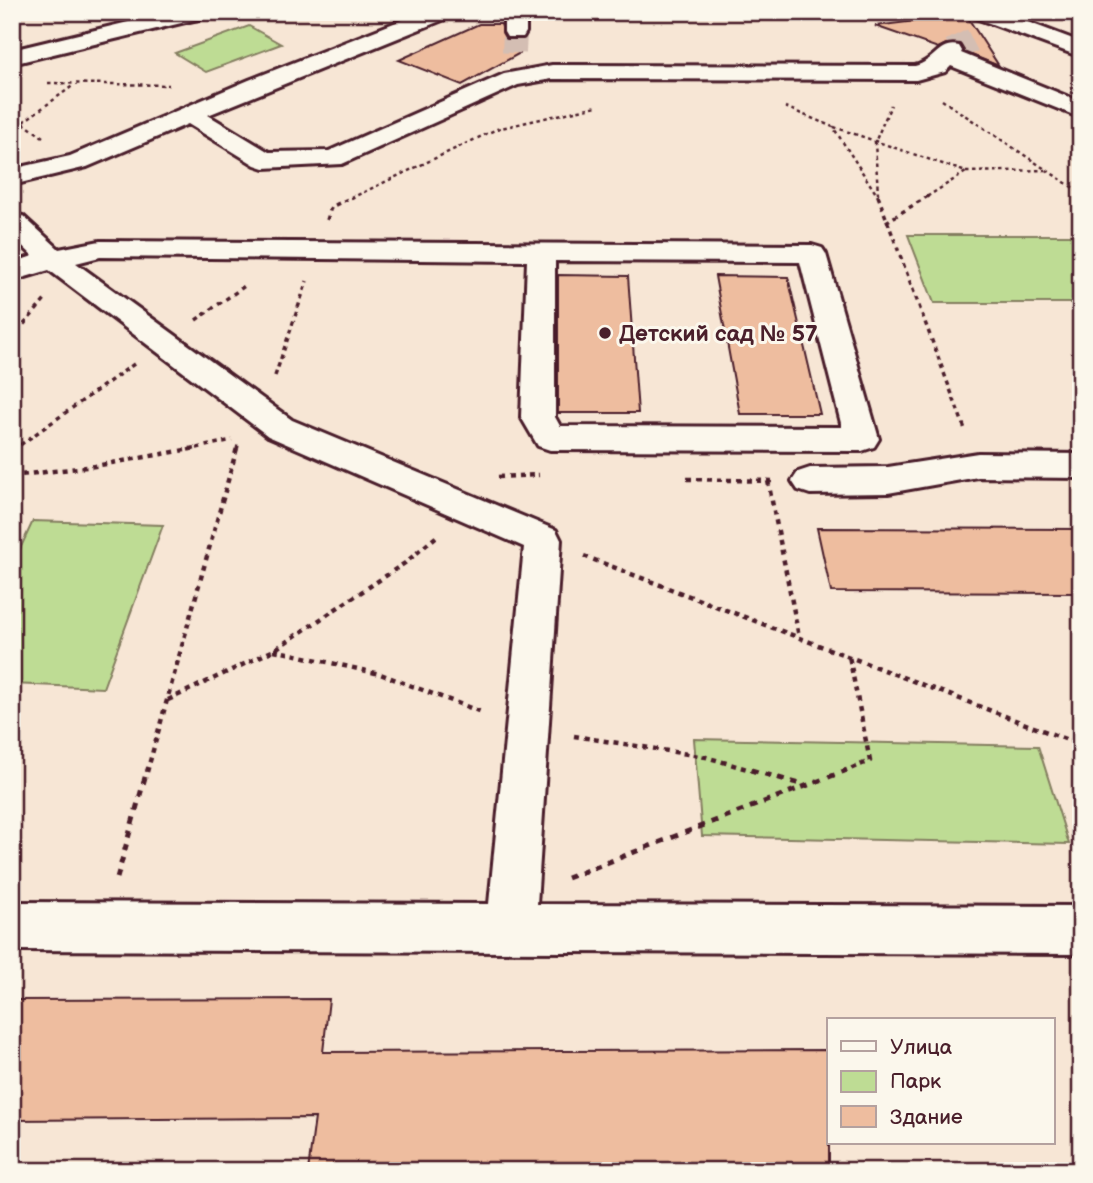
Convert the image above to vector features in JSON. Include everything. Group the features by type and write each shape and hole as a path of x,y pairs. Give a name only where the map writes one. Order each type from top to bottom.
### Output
{"lane":[{"path":"12,57 198,12"},
{"path":"12,177 78,162 257,85 442,12"},
{"path":"981,12 1081,50"},
{"path":"981,36 1027,12"},
{"path":"514,32 529,75"},
{"path":"191,115 264,160 333,159 512,79 529,75 552,72 916,73 937,67 949,54 1081,111"},
{"path":"13,222 61,265 261,416 337,454 543,540 513,913"},
{"path":"12,272 61,265 100,249 812,254 862,439 550,445 537,417 541,254"},
{"path":"810,481 888,480 978,465 1081,466"},
{"path":"12,926 104,926 513,913 1081,930"}],"path":[{"path":"878,195 875,142 897,92 916,73"},
{"path":"37,82 75,85 179,85"},
{"path":"12,130 75,85"},
{"path":"935,95 1081,193"},
{"path":"12,119 19,119"},
{"path":"833,127 966,172 1047,170"},
{"path":"886,222 966,172"},
{"path":"12,338 61,265"},
{"path":"12,476 108,465 173,454 240,438 104,926"},
{"path":"768,481 799,637"},
{"path":"167,701 274,650 405,562 471,509"},
{"path":"543,540 1081,745"},
{"path":"513,913 870,761 849,656"},
{"path":"695,755 807,786"}],"green space":[{"path":"249,26 281,44 206,72 175,53"},
{"path":"908,235 1081,235 1081,303 934,303"},
{"path":"33,521 163,525 103,688 12,684 12,566"},
{"path":"694,739 1038,746 1069,844 702,836"}],"building":[{"path":"920,12 961,12 966,15 999,66 964,52 959,43 938,48 875,26 924,20"},
{"path":"479,24 501,24 505,38 514,40 520,53 462,85 399,60"},
{"path":"558,275 628,276 638,413 558,413"},
{"path":"715,276 788,277 820,414 740,414"},
{"path":"817,528 1081,529 1081,593 831,592"},
{"path":"329,999 323,1052 827,1050 829,1171 308,1171 315,1118 12,1120 12,1000"}],"tunnel":[{"path":"514,53 515,32"},
{"path":"951,51 981,36"}],"place":[{"name":"Детский сад № 57","path":"605,333"}]}
